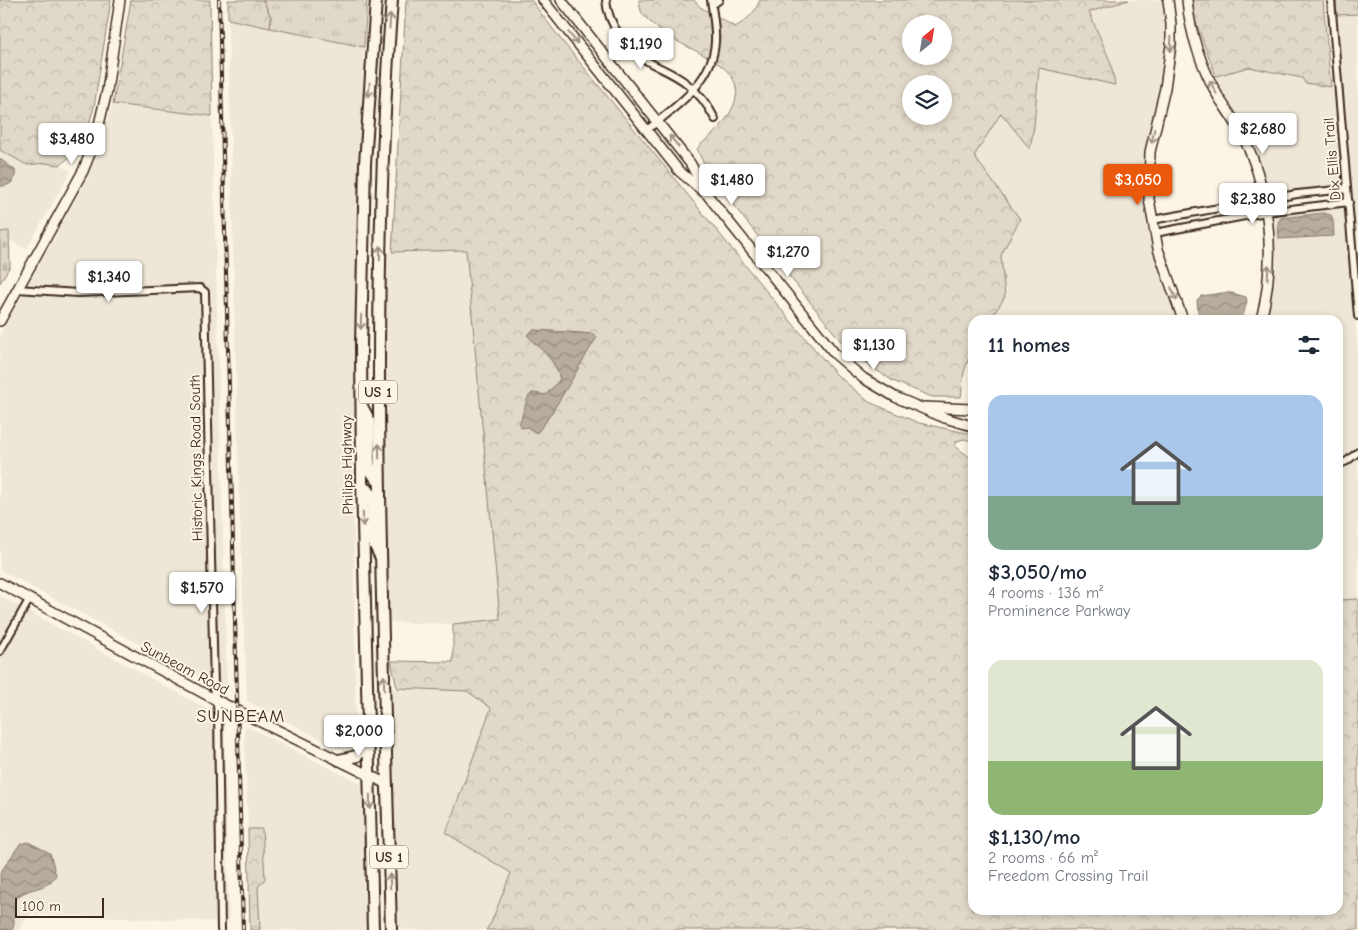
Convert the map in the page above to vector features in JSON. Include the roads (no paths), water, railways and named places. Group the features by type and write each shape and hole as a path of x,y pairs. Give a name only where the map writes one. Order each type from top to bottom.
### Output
{"main road":[{"name":"Philips Highway","path":"373,930 360,403 361,278 368,106 376,0"},
{"name":"US 1","path":"391,930 379,482 379,278 385,83 392,0"},
{"path":"373,41 381,49 381,71 385,83"},
{"path":"361,278 379,278"},
{"path":"360,403 368,421 369,465 379,482"},
{"path":"362,486 369,491 372,497 373,542 381,559"},
{"path":"338,760 357,756 368,744"}],"street":[{"path":"0,320 82,171 95,141 103,109 120,0"},
{"path":"543,0 679,171 709,197"},
{"path":"561,0 690,163 709,197 822,340 863,378 895,397 953,421 968,425"},
{"path":"606,0 610,19 631,49 640,58 676,76 694,90 704,101 715,119"},
{"path":"647,130 694,90 712,59 715,27 711,2 719,0"},
{"path":"1168,0 1171,24 1169,64 1153,136 1149,170 1149,199 1165,274 1182,315"},
{"path":"1187,0 1193,34 1204,66 1211,83 1245,142 1258,175 1266,212 1269,247 1266,294 1261,315"},
{"name":"Dix Ellis Trail","path":"1331,0 1358,316"},
{"path":"1152,220 1263,199 1347,189"},
{"path":"1155,234 1266,212 1349,202"},
{"name":"Historic Kings Road South","path":"18,289 78,293 200,288 205,292 214,688 218,712 221,930"},
{"path":"921,408 968,409"},
{"path":"1343,463 1358,452"},
{"name":"Sunbeam Road","path":"0,583 216,700 387,784"},
{"path":"0,651 29,600"}],"water":[{"path":"0,159 15,170 14,180 4,186 0,186"},
{"path":"1323,213 1331,215 1334,236 1279,239 1278,222 1281,218"},
{"path":"1232,293 1246,297 1247,301 1243,315 1198,315 1197,300 1201,296"},
{"path":"533,330 593,334 597,337 561,398 537,433 527,427 522,428 519,425 528,397 532,393 546,395 560,379 555,366 527,335"},
{"path":"28,842 50,853 56,875 48,884 19,896 14,904 14,926 12,930 0,930 0,873 20,844"}],"railway":[{"path":"219,0 243,930"}],"district":[{"name":"SUNBEAM","path":"241,716"}]}
